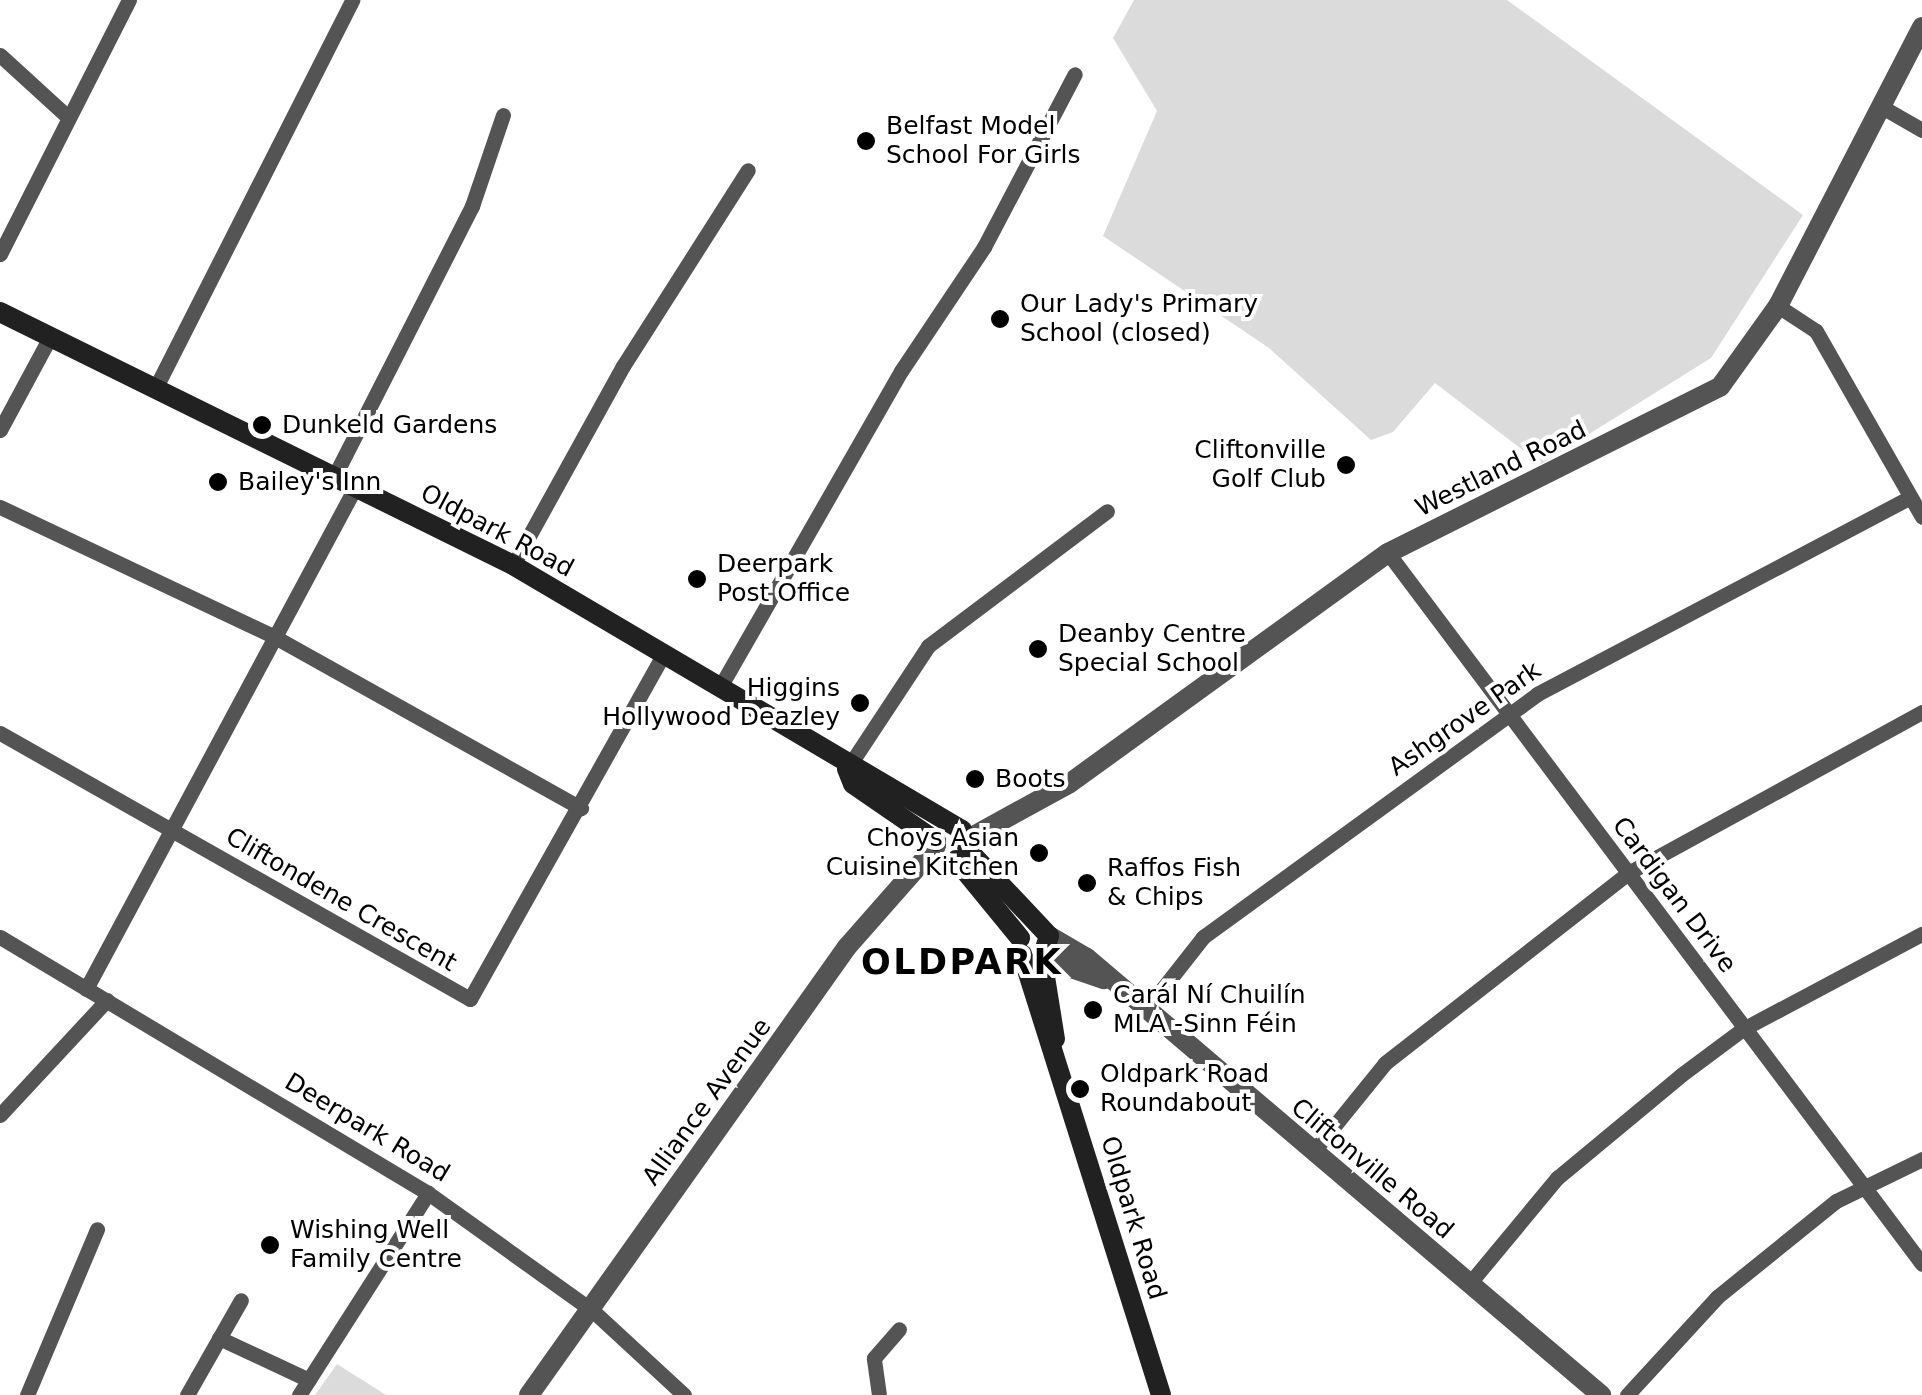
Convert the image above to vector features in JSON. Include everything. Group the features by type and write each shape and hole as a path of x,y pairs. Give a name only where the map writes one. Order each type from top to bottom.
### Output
{"main road":[{"name":"Oldpark Road","path":"0,312 336,472 513,565 720,686 952,844 1028,950 1056,1056 1161,1395"},
{"name":"Cliftonville Road","path":"952,844 1045,932"},
{"path":"1028,950 1045,932"},
{"path":"1028,950 1045,932"}],"street":[{"path":"0,254 129,0"},
{"path":"156,387 352,0"},
{"name":"Westland Road","path":"952,844 1070,783 1388,553 1720,388 1778,306 1922,27"},
{"path":"0,56 69,118"},
{"path":"720,686 902,370 984,247 1074,74"},
{"path":"1882,108 1922,130"},
{"path":"336,472 472,206 503,115"},
{"path":"513,565 623,366 748,170"},
{"path":"1778,306 1816,330 1922,517"},
{"path":"0,430 50,337"},
{"path":"86,989 357,484"},
{"name":"Ashgrove Park","path":"1145,1010 1203,937 1504,717 1910,498"},
{"path":"0,507 273,636 581,808"},
{"path":"846,769 928,646 1107,512"},
{"name":"Cardigan Drive","path":"1388,553 1504,717 1628,873 1922,1264"},
{"name":"Cliftondene Crescent","path":"0,734 470,999 581,808 664,654"},
{"path":"1313,1152 1385,1063 1628,873 1922,712"},
{"name":"Alliance Avenue","path":"529,1395 593,1311 847,947 952,844"},
{"name":"Cliftonville Road","path":"1045,932 1145,1010 1601,1395"},
{"path":"1470,1284 1557,1178 1743,1028 1922,934"},
{"name":"Deerpark Road","path":"0,937 428,1193 593,1311 684,1395"},
{"name":"Cliftonville Road","path":"1028,950 1110,981"},
{"path":"0,1115 107,1000"},
{"path":"1627,1395 1717,1297 1836,1201 1922,1159"},
{"path":"299,1395 428,1193"},
{"path":"27,1395 97,1229"},
{"path":"186,1395 242,1300"},
{"path":"879,1395 874,1358 899,1329"},
{"path":"220,1338 309,1380"}],"shaded area":[{"name":"Cliftonville Golf Club","path":"1134,0 1507,0 1803,215 1711,358 1541,464 1435,383 1393,432 1371,440 1269,348 1103,236 1157,111 1113,38"},
{"path":"337,1364 386,1395 315,1395"}],"place":[{"name":"Belfast Model School For Girls","path":"866,141"},
{"name":"Our Lady's Primary School (closed)","path":"1000,319"},
{"name":"Dunkeld Gardens","path":"262,425"},
{"name":"Cliftonville Golf Club","path":"1346,465"},
{"name":"Bailey's Inn","path":"218,482"},
{"name":"Deerpark Post Office","path":"697,579"},
{"name":"Deanby Centre Special School","path":"1038,649"},
{"name":"Higgins Hollywood Deazley","path":"860,703"},
{"name":"Boots","path":"975,779"},
{"name":"Choys Asian Cuisine Kitchen","path":"1039,853"},
{"name":"Raffos Fish & Chips","path":"1087,883"},
{"name":"Carál Ní Chuilín MLA -Sinn Féin","path":"1093,1010"},
{"name":"Oldpark Road Roundabout","path":"1080,1089"},
{"name":"Wishing Well Family Centre","path":"270,1245"}],"district":[{"name":"OLDPARK","path":"962,962"}]}
